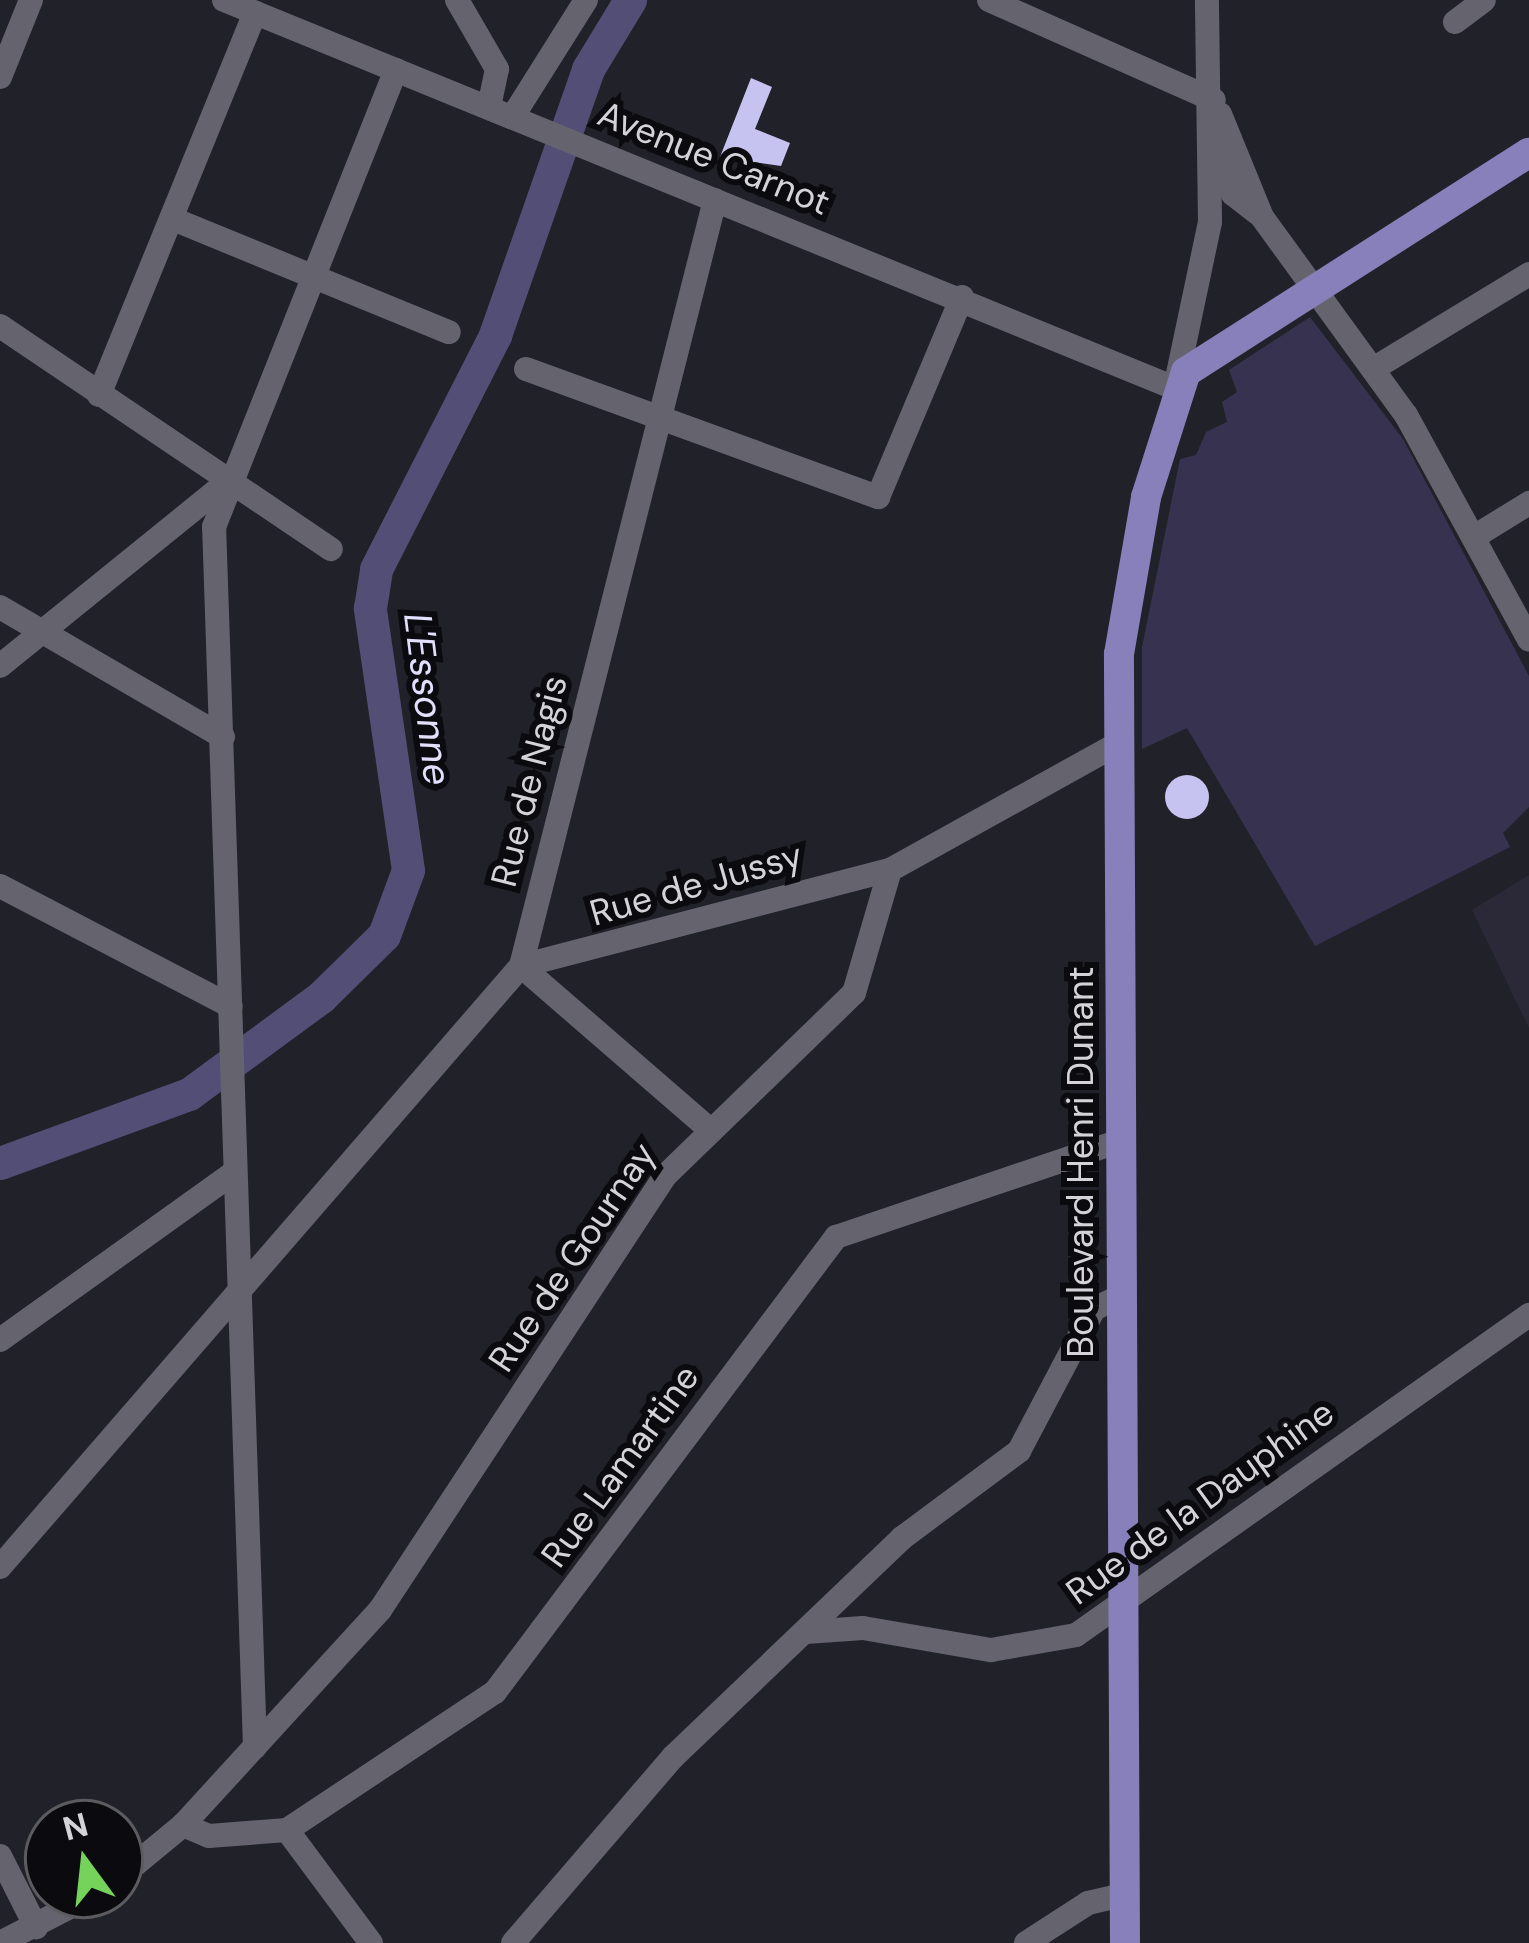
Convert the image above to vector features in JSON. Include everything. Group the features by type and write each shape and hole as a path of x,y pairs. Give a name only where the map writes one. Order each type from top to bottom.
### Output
{"main road":[{"path":"1175,388 1196,347 1320,285 1529,153"},
{"name":"Boulevard Henri Dunant","path":"1125,1943 1119,1297 1121,617 1175,388"}],"street":[{"path":"0,77 32,0"},
{"name":"Avenue Carnot","path":"224,0 514,112 585,146 1175,388"},
{"path":"457,0 497,69 514,112"},
{"path":"514,112 586,0"},
{"path":"989,0 1214,100 1262,217"},
{"path":"1196,347 1215,140 1207,0"},
{"path":"1455,22 1484,0"},
{"path":"99,394 255,13"},
{"path":"255,1747 214,526 226,482 396,70"},
{"path":"1215,140 1234,194"},
{"path":"1210,221 1239,185 1320,285 1474,537 1529,640"},
{"name":"Rue de Nagis","path":"0,1568 521,966 654,422 715,200"},
{"path":"172,219 449,332"},
{"path":"1373,369 1529,274"},
{"path":"526,369 654,422 878,497 962,298"},
{"path":"0,326 331,549"},
{"path":"0,666 226,482"},
{"path":"1474,537 1529,503"},
{"path":"0,607 223,737"},
{"path":"890,870 1119,743"},
{"name":"Rue de Jussy","path":"521,966 890,870"},
{"name":"Rue de Gournay","path":"144,1858 183,1826 406,1576 665,1176 708,1128 854,993 890,870"},
{"path":"0,886 232,1018"},
{"path":"521,966 708,1128"},
{"name":"Rue Lamartine","path":"183,1826 209,1836 286,1830 510,1677 836,1237 1120,1141"},
{"path":"0,1340 235,1172"},
{"path":"513,1943 658,1772 902,1538 1019,1451 1094,1309 1119,1297"},
{"name":"Rue de la Dauphine","path":"806,1632 863,1628 1016,1650 1076,1635 1529,1315"},
{"path":"286,1830 371,1943"},
{"path":"0,1856 36,1927"},
{"path":"1026,1943 1088,1903 1124,1895"},
{"path":"0,1942 50,1919"}],"shaded area":[{"path":"1310,317 1403,439 1529,676 1529,807 1503,833 1510,847 1315,946 1187,728 1142,749 1142,647 1180,459 1196,455 1206,432 1227,422 1222,402 1237,392 1229,370"},
{"path":"1529,875 1529,1028 1472,910"}],"building":[{"path":"751,78 772,87 755,129 790,143 781,166 720,157"},
{"path":"1187,775 1203,781 1209,797 1203,813 1187,819 1171,813 1165,797 1171,781"}],"waterway":[{"name":"L'Essonne","path":"0,1163 189,1094 321,997 384,935 408,870 370,608 376,569 495,335 588,69 630,0"}]}
